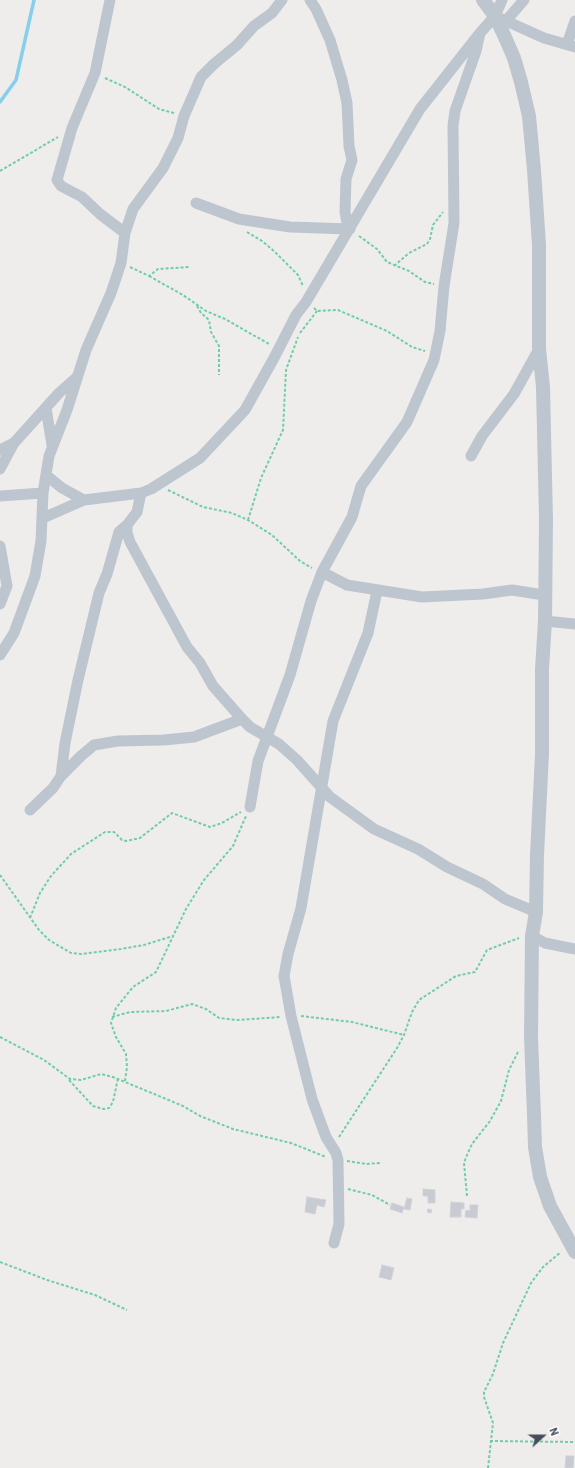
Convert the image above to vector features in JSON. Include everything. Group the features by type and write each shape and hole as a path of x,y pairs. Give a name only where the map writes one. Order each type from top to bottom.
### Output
{"street":[{"path":"110,0 92,84 72,128 59,170 58,183 65,189 82,197 100,214 125,233"},
{"path":"0,655 14,633 35,576 43,518 43,493 52,447 121,263 125,233 133,209 163,168 178,138 184,116 202,77 254,26 272,13 282,0"},
{"path":"310,0 316,9 330,40 347,103 349,146 352,160 346,179 345,212 346,223 350,229"},
{"path":"484,0 500,19 514,58 529,116 539,245 539,349 543,387 546,520 544,595 545,621 542,669 542,754 536,855 536,912 532,936 531,1037 535,1147 540,1177 550,1206 572,1248"},
{"path":"500,19 502,0"},
{"path":"43,518 84,500 146,491 200,458 245,410 296,315 306,302 350,229 420,109 480,33 524,0"},
{"path":"500,19 544,38 571,45 575,21"},
{"path":"250,807 258,761 290,675 311,601 322,572 352,517 361,486 397,437 412,411 428,374 436,350 453,230 455,202 453,146 455,110 476,51 480,33"},
{"path":"196,203 239,219 290,227 350,229"},
{"path":"470,456 482,436 514,394 539,349"},
{"path":"0,469 14,443 59,393 77,377"},
{"path":"46,408 52,447"},
{"path":"0,450 14,443"},
{"path":"46,475 62,488 84,500"},
{"path":"61,776 65,743 78,680 100,593 119,532 128,525 137,512 146,491"},
{"path":"0,496 43,493"},
{"path":"128,525 127,533 130,542 187,647 200,663 213,686 250,727 279,744 297,760 336,802 374,829 418,849 447,867 479,882 505,899 536,912"},
{"path":"0,546 7,586 0,604"},
{"path":"322,572 347,585 422,597 483,594 512,590 544,595"},
{"path":"334,1243 338,1224 337,1156 330,1146 320,1124 291,1016 286,990 285,965 300,908 333,721 363,646 375,606 377,591"},
{"path":"545,621 575,624"},
{"path":"30,810 53,788 61,776 94,745 118,741 164,740 194,737 242,719"},
{"path":"532,936 545,943 575,949"}],"path":[{"path":"97,66 98,72 105,78 125,87 159,109 184,116"},
{"path":"0,171 72,128"},
{"path":"394,266 409,253 427,244 430,239 433,225 455,202"},
{"path":"239,219 240,224 249,234 262,240 274,250 298,275 304,286 306,302 317,310 338,310 387,331 416,349 422,351 436,350"},
{"path":"350,229 377,249 387,262 409,271 426,282 444,286"},
{"path":"121,263 148,276 183,295 196,305 225,318 278,348"},
{"path":"148,276 158,269 190,267"},
{"path":"196,305 201,313 209,320 211,332 219,346 219,375"},
{"path":"248,520 261,478 283,430 286,370 298,337 317,310"},
{"path":"146,491 171,491 203,507 232,513 248,520 272,535 300,561 322,572"},
{"path":"30,918 40,893 51,876 71,854 105,832 114,832 122,840 126,841 140,838 172,813 210,827 222,823 250,807"},
{"path":"125,1081 127,1059 112,1029 112,1017 116,1008 124,996 133,987 156,972 197,890 233,846 250,807"},
{"path":"0,875 30,918 50,940 71,953 81,954 121,949 144,945 173,936"},
{"path":"337,1156 336,1144 340,1134 404,1035 416,1004 424,995 456,976 475,972 487,950 520,937 532,936"},
{"path":"112,1017 130,1012 166,1011 192,1004 206,1009 214,1016 219,1018 237,1020 291,1016 332,1019 404,1035"},
{"path":"0,1037 44,1060 68,1079 93,1106 103,1110 109,1108 113,1102 118,1078"},
{"path":"467,1196 464,1163 467,1154 472,1144 490,1121 501,1101 509,1070 514,1058 531,1037"},
{"path":"68,1079 77,1080 101,1074 118,1078 183,1106 200,1116 233,1129 291,1143 326,1157 337,1156 366,1164 380,1163"},
{"path":"338,1187 372,1195 390,1205"},
{"path":"488,1468 493,1423 484,1397 486,1387 493,1374 510,1329 536,1276 552,1258 572,1248"},
{"path":"0,1262 47,1280 95,1294 127,1310"},
{"path":"490,1442 575,1442"}],"building":[{"path":"423,1189 435,1190 435,1203 428,1203 428,1196 423,1196"},
{"path":"307,1197 326,1200 324,1207 317,1205 315,1214 305,1212"},
{"path":"407,1198 412,1199 410,1210 404,1209"},
{"path":"451,1202 464,1203 464,1209 461,1209 461,1217 450,1217"},
{"path":"392,1203 404,1207 402,1213 390,1209"},
{"path":"470,1205 478,1205 477,1218 465,1217 466,1210 470,1211"},
{"path":"428,1209 432,1210 431,1213 427,1212"},
{"path":"382,1265 394,1268 391,1280 379,1277"},
{"path":"566,1456 574,1456 573,1468 565,1468"}],"waterway":[{"path":"0,102 16,80 34,0"}]}
